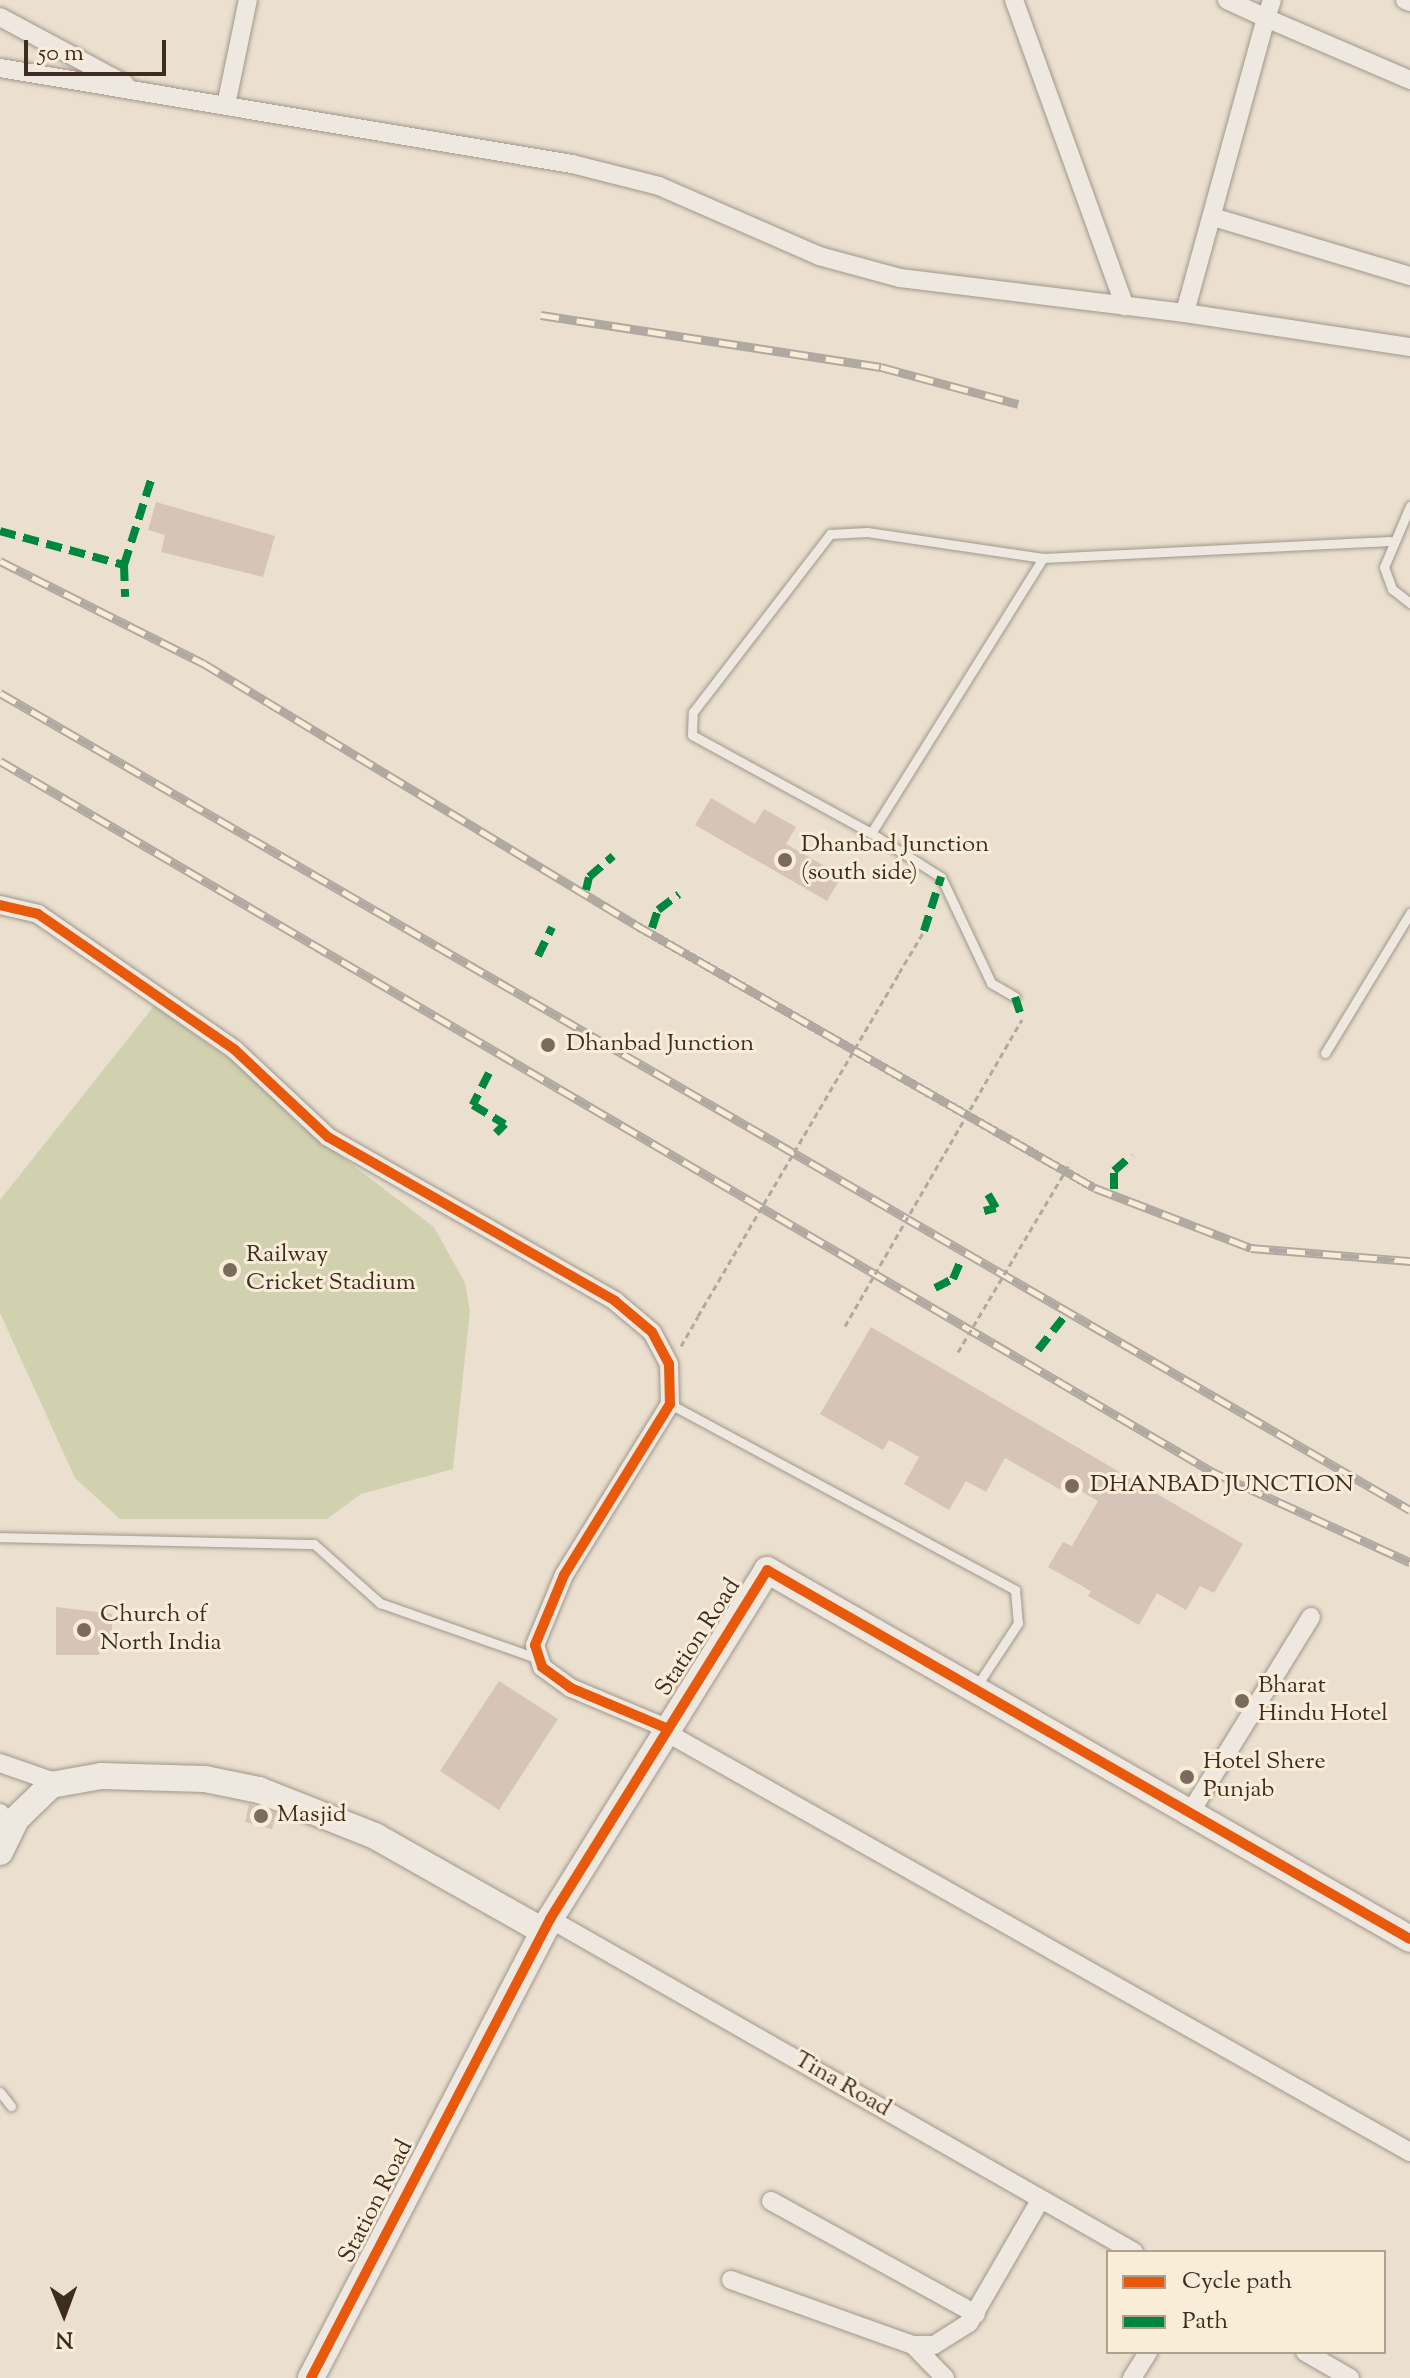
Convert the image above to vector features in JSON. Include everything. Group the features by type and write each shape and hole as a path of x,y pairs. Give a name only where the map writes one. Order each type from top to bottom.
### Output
{"street":[{"path":"226,105 248,0"},
{"path":"1014,0 1125,306"},
{"path":"1227,0 1269,9 1410,80"},
{"path":"1185,313 1269,9"},
{"path":"0,17 138,91"},
{"path":"0,68 226,105 659,186 819,256 900,278 1185,313 1410,347"},
{"path":"1213,217 1410,276"},
{"path":"0,905 38,914 235,1050 328,1137 626,1309 665,1352 670,1404 564,1575 537,1630 536,1658 571,1688 663,1729 1410,2152"},
{"name":"Station Road","path":"311,2378 547,1925 663,1729 767,1570 972,1693 1410,1939"},
{"path":"1188,1816 1311,1617"},
{"path":"0,1763 57,1783 140,1776 259,1790 375,1836 547,1925"},
{"path":"3,1834 33,1798 57,1783"},
{"name":"Tina Road","path":"547,1925 1130,2250"},
{"path":"913,2345 953,2337 976,2314 1041,2199"},
{"path":"771,2201 976,2314"},
{"path":"731,2280 913,2345 945,2378"},
{"path":"1132,2378 1147,2354"},
{"path":"1308,2354 1350,2378"}],"lane":[{"path":"1410,506 1390,541 1384,567 1392,589 1410,603"},
{"path":"1015,997 991,983 941,877 871,833 692,735 693,712 830,534 867,532 1043,558 1390,541"},
{"path":"871,833 1043,558"},
{"path":"1325,1053 1410,913"},
{"path":"670,1404 1015,1590 1018,1623 972,1693"},
{"path":"0,1537 314,1544 380,1603 536,1658"},
{"path":"0,2092 11,2106"}],"path":[{"path":"677,1353 924,931"},
{"path":"845,1326 1022,1019"},
{"path":"958,1352 1070,1163"}],"green space":[{"name":"Railway Cricket Stadium","path":"154,1006 250,1073 296,1122 434,1227 465,1283 470,1311 453,1469 361,1494 327,1519 120,1519 75,1478 0,1313 0,1200"}],"building":[{"path":"156,502 275,536 263,577 161,552 165,535 148,530"},
{"name":"Dhanbad Junction (south side)","path":"711,798 755,824 764,809 796,827 786,844 842,876 827,901 695,825"},
{"name":"Dhanbad Junction","path":"871,1327 1243,1544 1214,1593 1200,1586 1186,1610 1157,1593 1139,1625 1088,1596 1091,1591 1048,1567 1063,1542 1072,1546 1098,1501 1072,1486 1068,1494 1005,1458 986,1492 966,1481 949,1510 904,1484 919,1457 889,1440 883,1450 820,1414"},
{"name":"Church of North India","path":"56,1607 112,1614 112,1647 100,1647 99,1655 56,1655"},
{"path":"499,1681 558,1719 499,1810 440,1771"},
{"name":"Masjid","path":"249,1804 276,1814 272,1829 245,1822"}],"railway":[{"path":"541,315 881,367 1018,404"},
{"path":"0,561 203,663 636,925 1095,1188 1251,1248 1410,1261"},
{"path":"0,693 1410,1510"},
{"path":"0,761 1213,1472 1410,1562"}],"marked path":[{"path":"0,531 124,565 151,480"},
{"path":"124,565 125,597"},
{"path":"586,890 589,877 613,856"},
{"path":"924,931 941,877"},
{"path":"652,928 658,910 679,894"},
{"path":"538,956 552,927"},
{"path":"1015,997 1022,1019"},
{"path":"489,1073 473,1105 505,1124 496,1133"},
{"path":"1114,1189 1114,1171 1132,1155"},
{"path":"984,1211 996,1208 988,1194"},
{"path":"935,1288 953,1279 962,1258"},
{"path":"1038,1350 1064,1317"}],"cycle path":[{"path":"0,905 38,914 235,1050 328,1137 615,1301 652,1332 669,1364 670,1404 564,1575 535,1645 542,1667 571,1688 664,1727"},
{"path":"311,2378 550,1919 767,1570 1410,1939"}],"place":[{"name":"Dhanbad Junction (south side)","path":"785,860"},
{"name":"Dhanbad Junction","path":"548,1045"},
{"name":"Railway Cricket Stadium","path":"230,1270"},
{"name":"DHANBAD JUNCTION","path":"1072,1486"},
{"name":"Church of North India","path":"84,1630"},
{"name":"Bharat Hindu Hotel","path":"1242,1701"},
{"name":"Hotel Shere Punjab","path":"1187,1777"},
{"name":"Masjid","path":"261,1816"}]}
